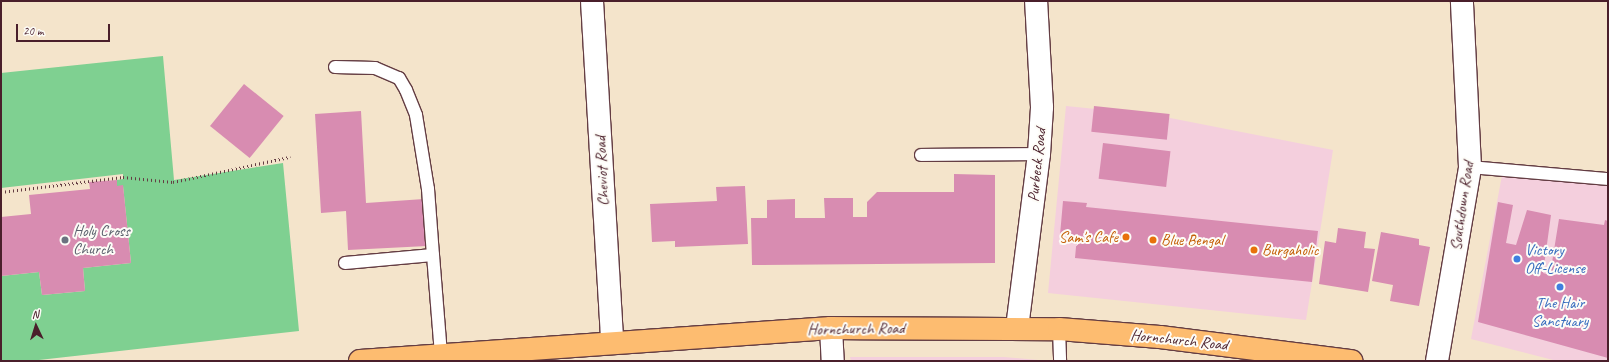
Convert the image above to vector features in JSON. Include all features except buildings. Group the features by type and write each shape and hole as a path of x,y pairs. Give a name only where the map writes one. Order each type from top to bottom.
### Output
{"main road":[{"name":"Hornchurch Road","path":"360,361 450,356 612,342 831,328 1059,329 1160,337 1350,361"}],"street":[{"name":"Cheviot Road","path":"592,1 612,342"},
{"name":"Purbeck Road","path":"1017,328 1039,154 1042,108 1036,1"},
{"name":"Southdown Road","path":"1438,361 1470,167 1462,1"},
{"path":"831,328 833,361"}],"lane":[{"path":"335,67 375,68 400,78 416,115 428,189 433,255 450,356"},
{"path":"921,155 1039,154"},
{"path":"1470,167 1608,179"},
{"path":"345,263 433,255"},
{"path":"1059,329 1060,361"}],"path":[{"path":"1,192 123,177 173,182 290,158"}],"shaded area":[{"path":"1066,106 1155,115 1333,150 1306,320 1048,293"},
{"path":"1504,165 1608,173 1608,361 1557,361 1471,339"},
{"path":"850,357 1004,357 1050,361 851,361"}],"green space":[{"path":"163,56 174,180 283,163 299,331 30,361 1,361 1,276 39,272 42,295 85,291 83,268 131,263 123,186 117,186 117,180 123,179 123,174 1,188 1,73"}],"place":[{"name":"Sam's Cafe","path":"1126,237"},
{"name":"Holy Cross Church","path":"65,240"},
{"name":"Blue Bengal","path":"1153,240"},
{"name":"Burgaholic","path":"1254,250"},
{"name":"Victory Off-License","path":"1517,259"},
{"name":"The Hair Sanctuary","path":"1560,287"}]}
